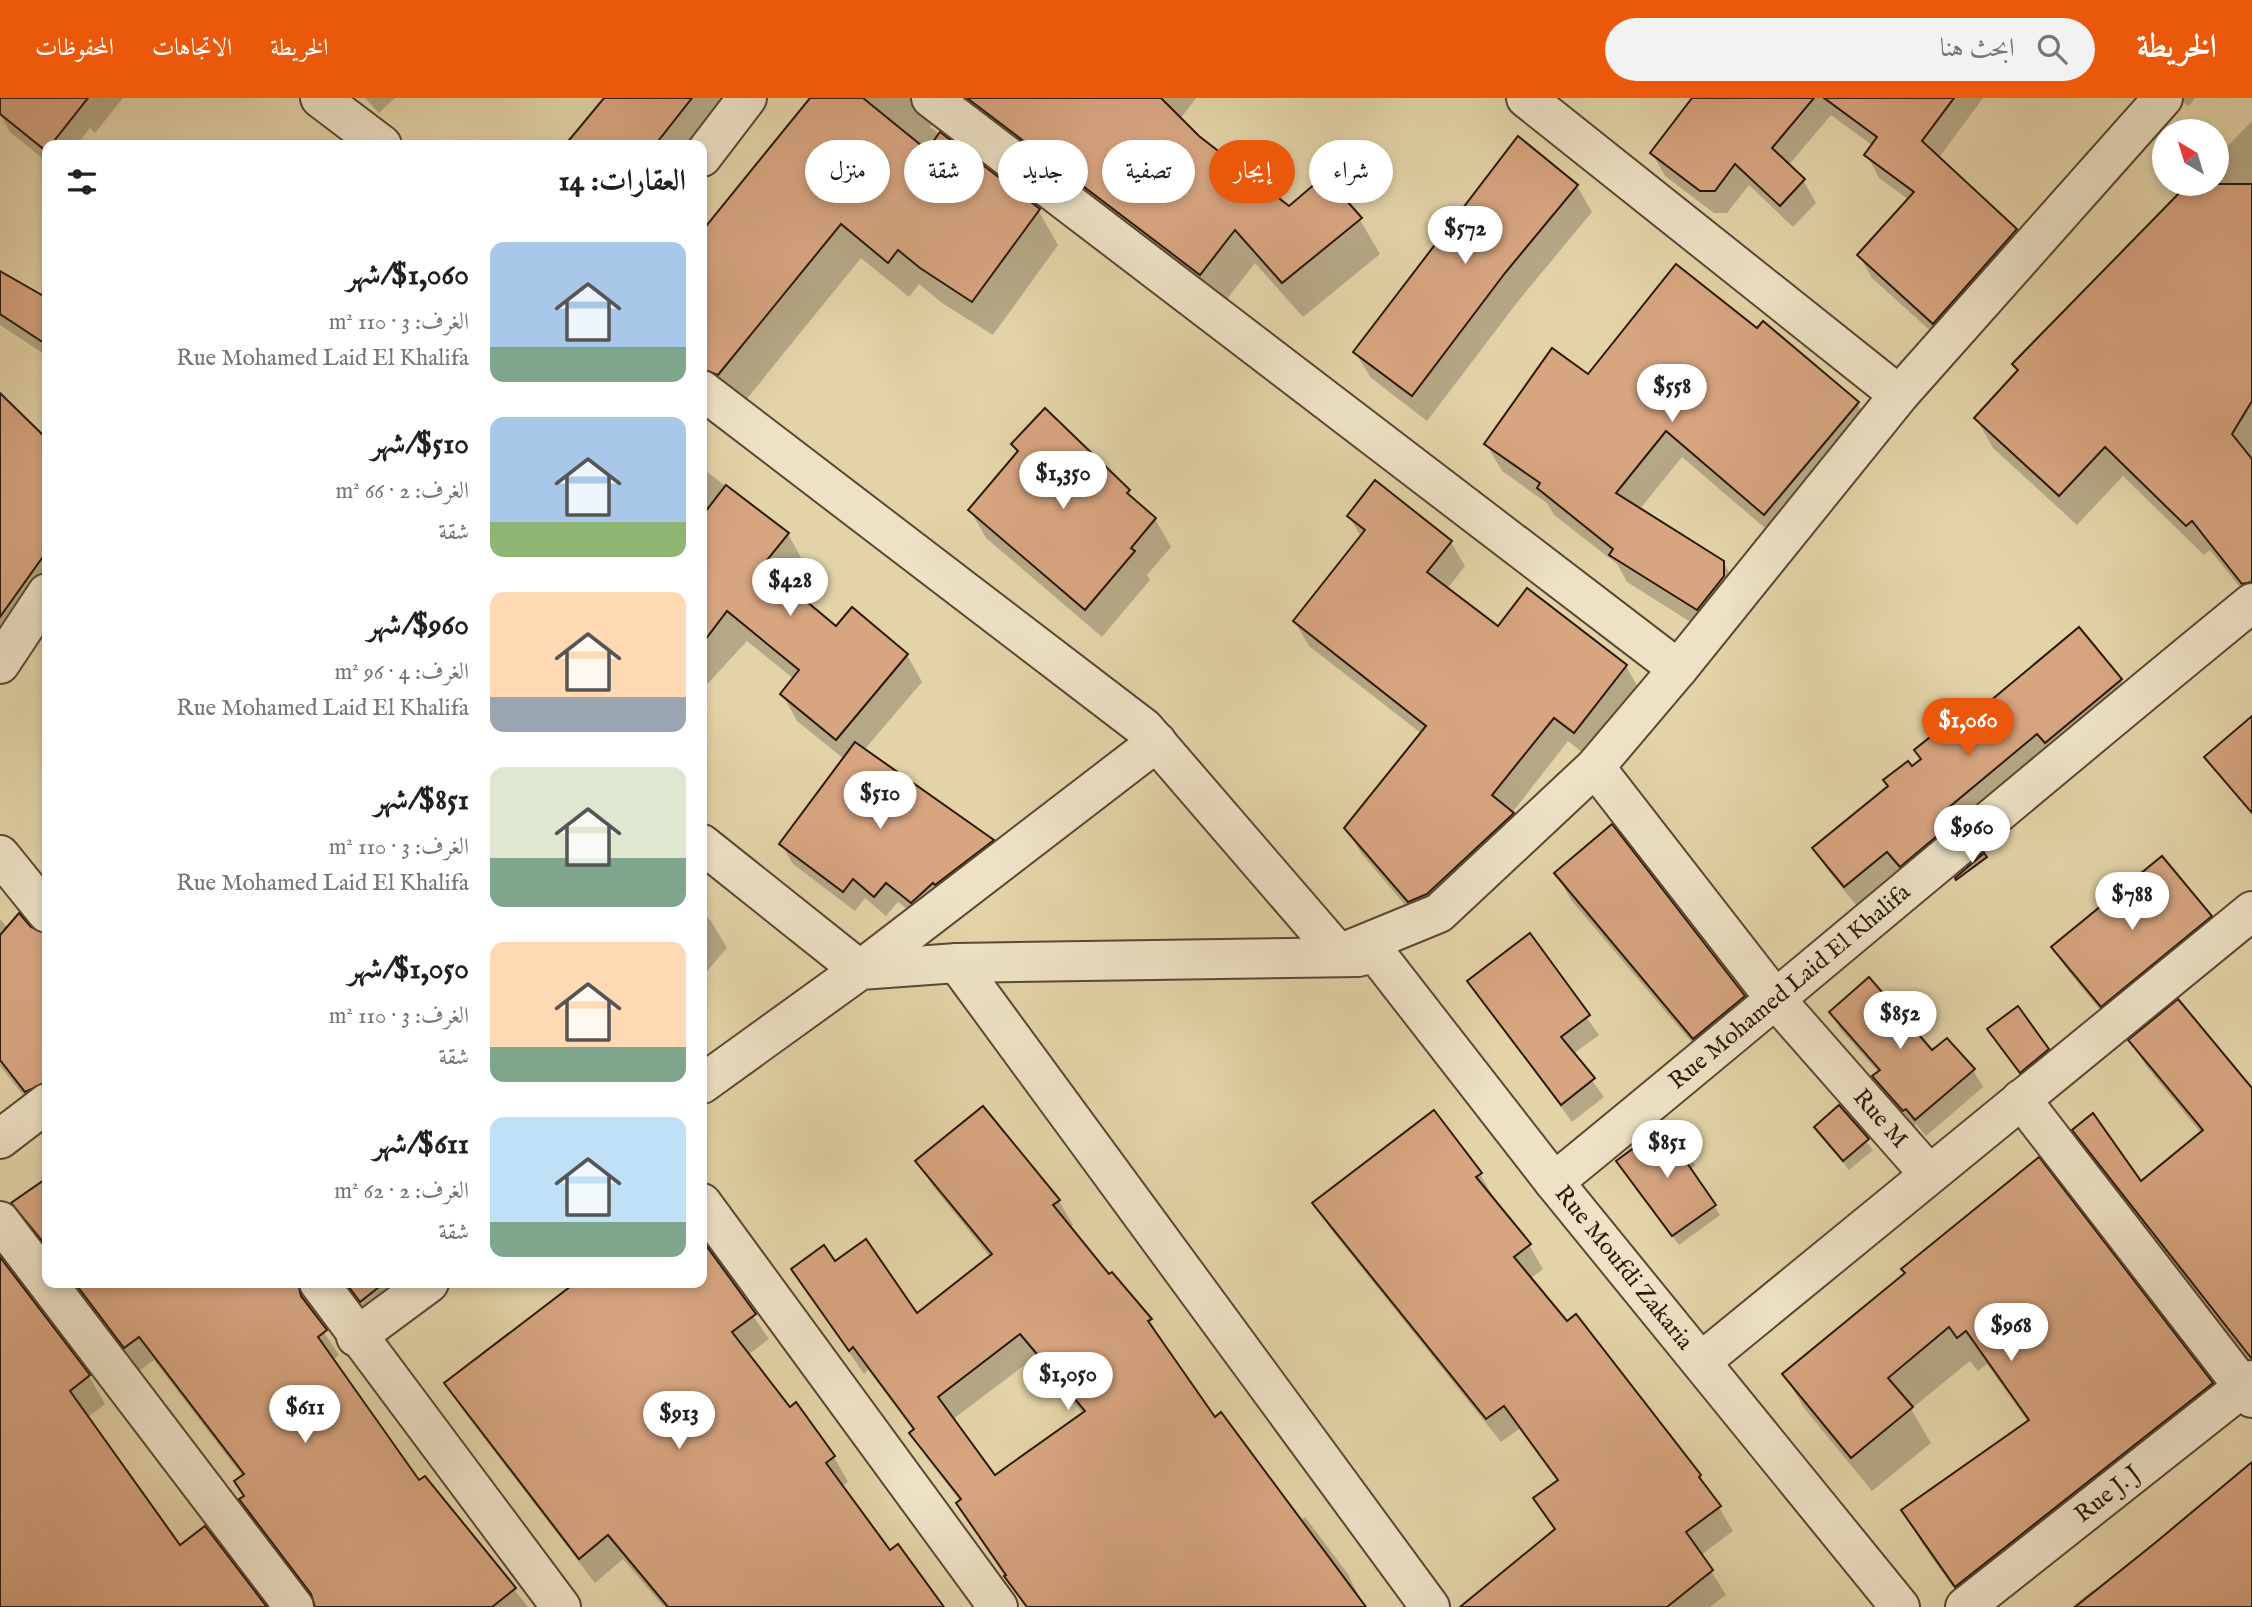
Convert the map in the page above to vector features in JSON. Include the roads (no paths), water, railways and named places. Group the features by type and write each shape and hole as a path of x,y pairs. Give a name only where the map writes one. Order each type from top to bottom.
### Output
{"street":[{"path":"320,98 361,139"},
{"path":"707,150 747,98"},
{"path":"931,98 1678,669"},
{"path":"1526,98 1899,395"},
{"path":"1339,954 1439,913 1595,766 1678,669 1899,395 2163,98"},
{"path":"707,394 1144,728 1339,954 1378,956"},
{"path":"0,664 42,601"},
{"name":"Rue Mohamed Laid El Khalifa","path":"1554,1182 1777,1000 2078,745 2252,603"},
{"path":"707,1080 860,970 1157,742"},
{"name":"Rue M","path":"1595,766 1777,1000 1929,1174"},
{"path":"707,848 860,970 957,963 1378,956"},
{"path":"0,855 42,907"},
{"path":"1702,1361 2252,911"},
{"name":"Rue Moufdi Zakaria","path":"1378,956 1554,1182 1900,1607"},
{"path":"957,963 1430,1607"},
{"path":"2021,1099 2249,1389"},
{"path":"0,1139 42,1107"},
{"path":"707,1210 998,1607"},
{"path":"0,1221 42,1276"},
{"path":"51,1288 294,1607"},
{"path":"322,1288 356,1337 561,1607"},
{"path":"356,1337 422,1288"},
{"name":"Rue J. J","path":"1965,1607 2249,1389"}]}
